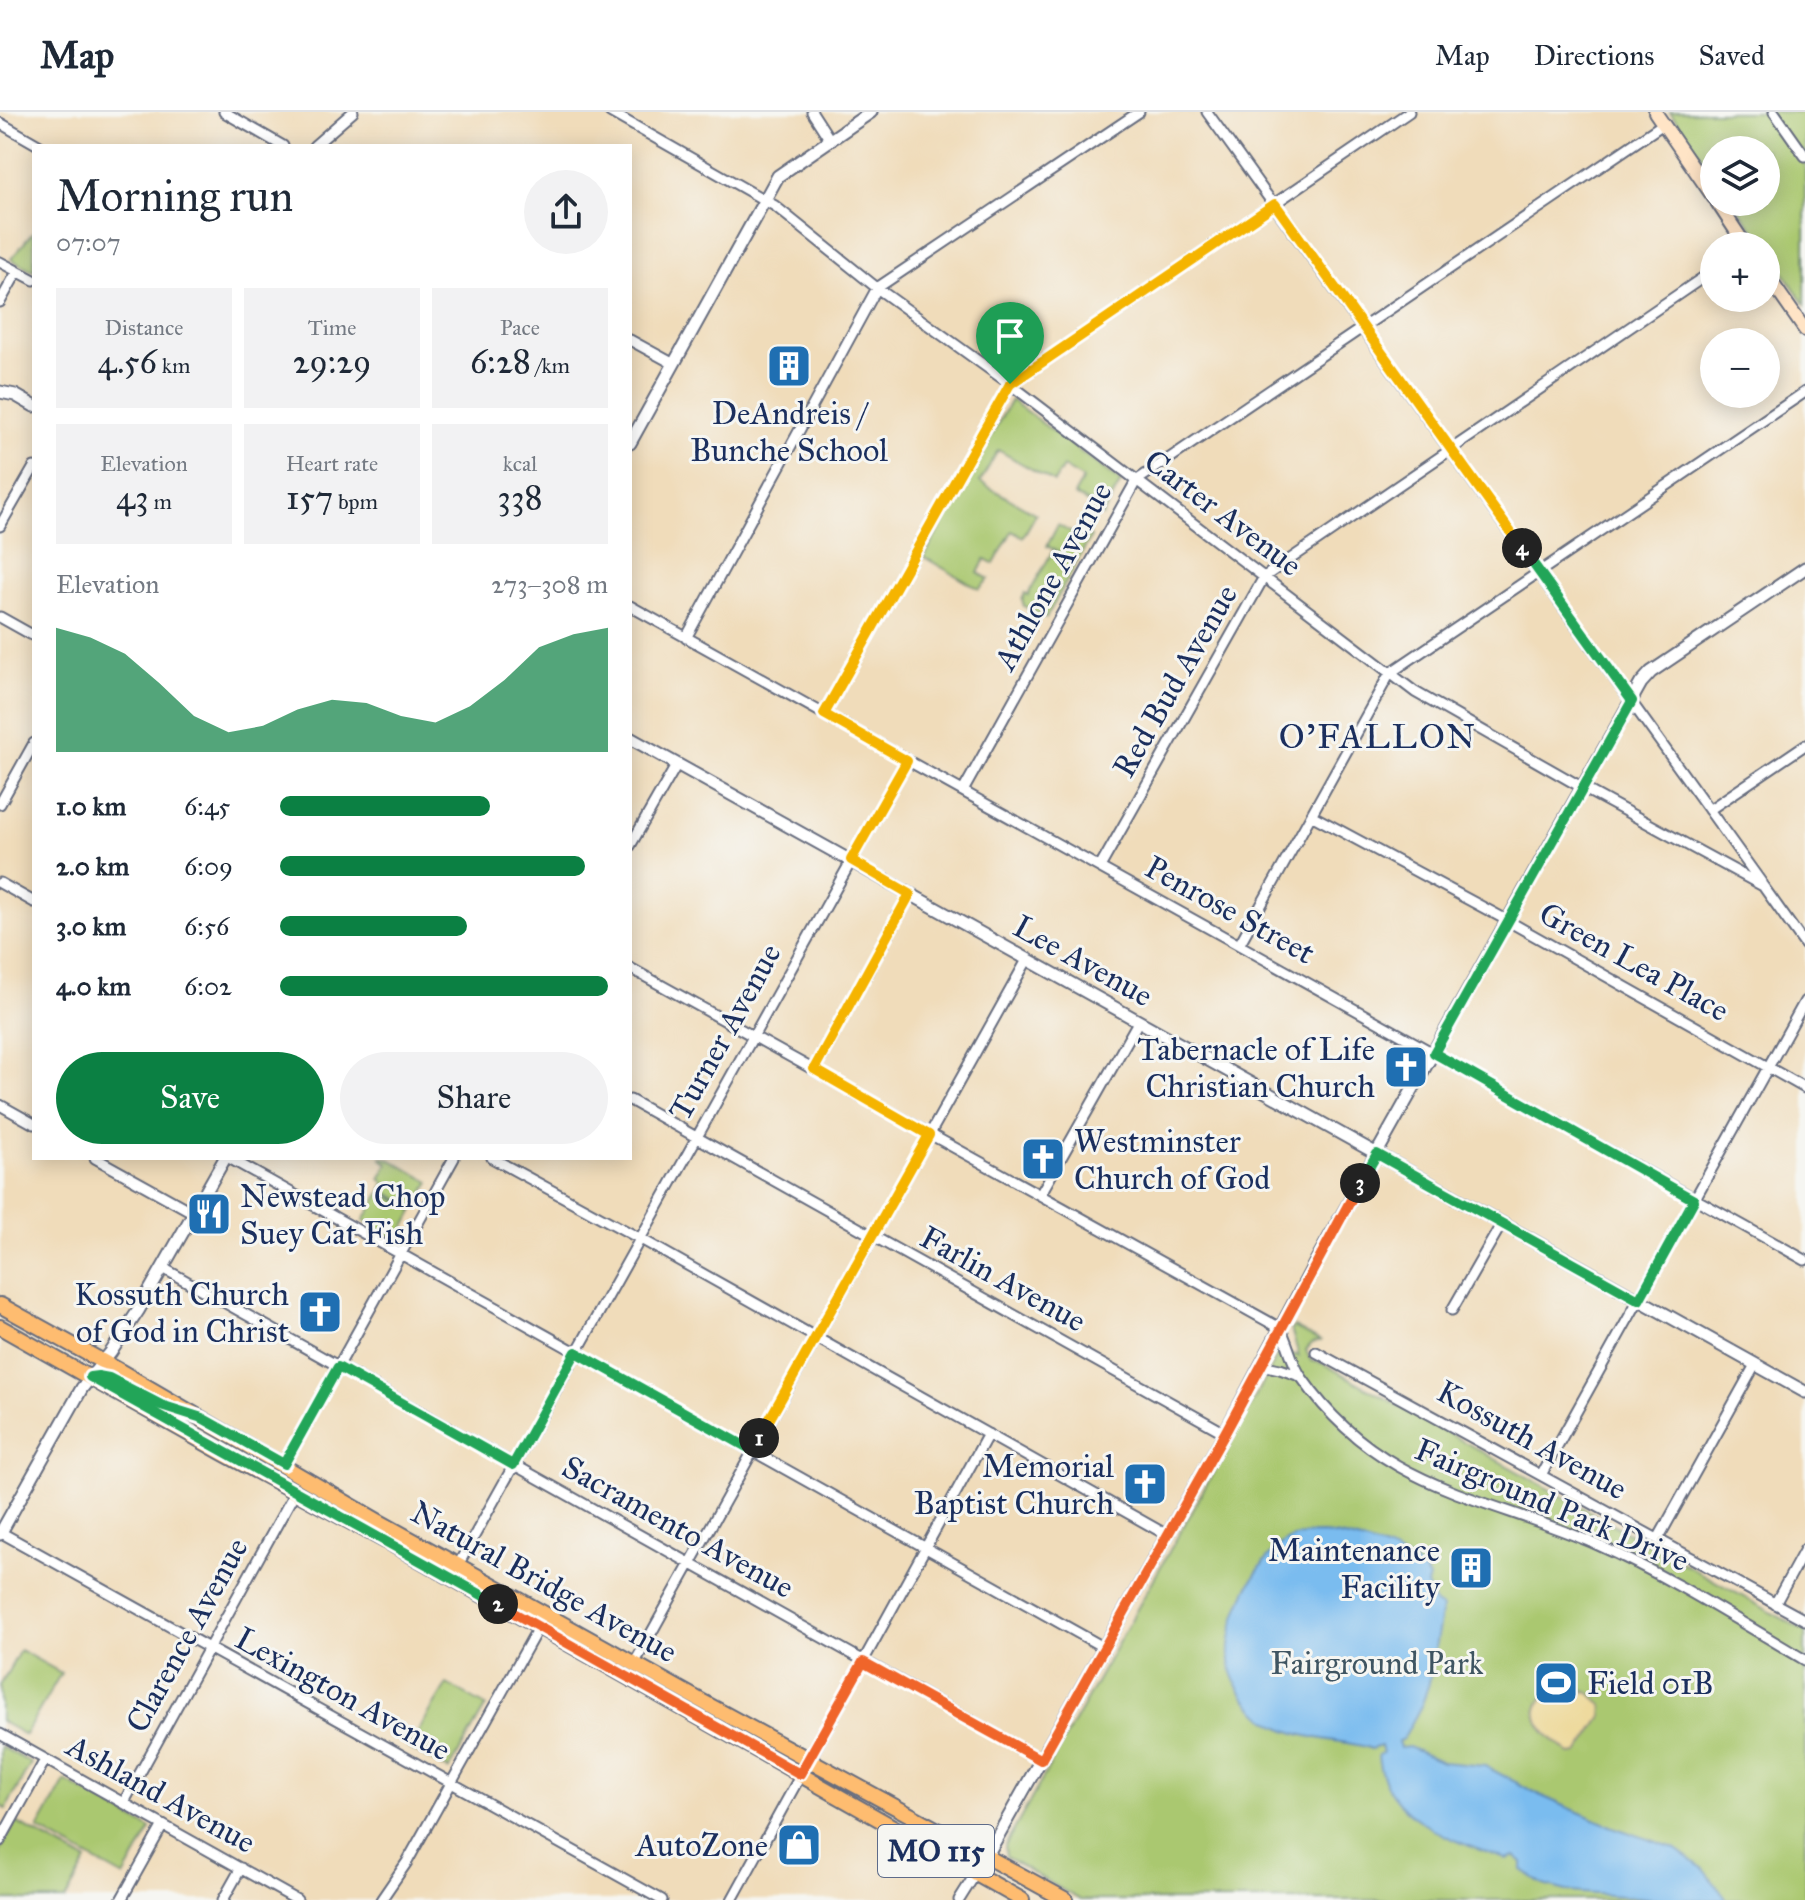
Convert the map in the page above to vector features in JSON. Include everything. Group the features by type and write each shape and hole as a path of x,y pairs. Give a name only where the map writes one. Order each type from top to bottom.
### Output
{"main road":[{"path":"1655,112 1700,178"},
{"path":"1780,294 1805,330"},
{"name":"Natural Bridge Avenue","path":"0,1305 284,1464 376,1520 1066,1900"},
{"path":"0,1326 25,1332 82,1361 95,1365 103,1363"},
{"name":"Natural Bridge Avenue","path":"0,1326 1022,1900"},
{"path":"90,1377 109,1378 161,1405 202,1418"},
{"path":"874,1816 907,1826 960,1853 986,1857"},
{"path":"975,1873 1000,1875 1051,1900"}],"street":[{"path":"224,112 280,144"},
{"path":"316,144 353,112"},
{"name":"Carter Avenue","path":"610,112 765,200 877,288 1010,384 1427,700 1763,886 1805,945"},
{"path":"812,112 830,140"},
{"path":"632,439 782,172 871,112"},
{"path":"686,638 877,288 1139,112"},
{"path":"1207,112 1763,886"},
{"path":"824,714 1010,384 1409,112"},
{"path":"1774,112 1805,156"},
{"path":"0,123 37,144"},
{"name":"Athlone Avenue","path":"963,791 1136,481 1663,124"},
{"path":"0,262 32,279"},
{"path":"0,302 17,272"},
{"name":"Red Bud Avenue","path":"1100,867 1264,577 1700,280"},
{"path":"632,341 674,364"},
{"path":"0,392 15,395 32,405"},
{"path":"1239,945 1390,673 1805,392"},
{"path":"0,526 32,470"},
{"path":"959,1900 1225,1433 1280,1328 1641,683 1651,672 1805,568"},
{"name":"Penrose Street","path":"632,607 1805,1260"},
{"path":"0,617 32,635"},
{"name":"Lee Avenue","path":"632,739 1805,1392"},
{"path":"1709,810 1805,745"},
{"path":"0,804 32,747"},
{"path":"851,860 907,761"},
{"path":"24,762 32,767"},
{"path":"632,843 677,764"},
{"name":"Green Lea Place","path":"1311,815 1508,921 1805,1088"},
{"name":"Turner Avenue","path":"458,1565 851,860"},
{"path":"0,883 32,901"},
{"path":"814,1069 910,894"},
{"path":"1795,931 1805,924"},
{"path":"634,1664 1027,960"},
{"path":"632,969 1280,1328"},
{"path":"1541,1475 1805,1001"},
{"path":"1040,1195 1138,1022"},
{"name":"Farlin Avenue","path":"632,1101 1225,1433"},
{"path":"0,1105 32,1123"},
{"path":"99,1160 194,1213"},
{"path":"0,1533 90,1377 103,1363 163,1268 226,1160"},
{"path":"231,1160 1103,1647"},
{"path":"284,1464 453,1160"},
{"path":"496,1160 1167,1535"},
{"path":"1452,1310 1502,1223"},
{"name":"Sacramento Avenue","path":"163,1268 1041,1760"},
{"name":"Fairground Park Drive","path":"1280,1328 1301,1377 1338,1421 1395,1466 1439,1488 1597,1545 1697,1596 1805,1660"},
{"name":"Kossuth Avenue","path":"1316,1352 1805,1620"},
{"path":"1261,1365 1301,1377"},
{"path":"1658,1539 1755,1365"},
{"path":"732,1900 988,1434"},
{"name":"Clarence Avenue","path":"124,1802 295,1492"},
{"name":"Lexington Avenue","path":"0,1533 662,1900"},
{"path":"1775,1604 1805,1549"},
{"path":"381,1900 452,1784 539,1626"},
{"name":"Ashland Avenue","path":"0,1734 297,1900"},
{"path":"0,1841 45,1760"},
{"path":"121,1900 163,1825"},
{"path":"223,1900 241,1868"}],"green space":[{"path":"1670,112 1805,112 1805,305 1780,267 1780,232 1756,232 1744,216 1780,216 1780,136 1700,136 1700,155"},
{"path":"32,233 32,270 11,259"},
{"path":"1011,400 1121,482 1102,516 1092,510 1094,506 1074,495 1083,479 1063,467 1054,482 998,450 980,482 1036,514 1023,537 1012,531 994,564 985,559 978,573 989,579 979,589 924,557"},
{"path":"1058,525 1077,536 1084,533 1091,537 1077,562 1047,546"},
{"path":"1052,552 1076,565 1046,618 1024,606 1022,600 1025,593 1028,595"},
{"path":"383,1160 392,1160 430,1182 415,1208 382,1190 385,1183 380,1179 388,1164"},
{"path":"381,1192 414,1210 398,1240 364,1220"},
{"name":"Fairground Park","path":"1294,1327 1320,1341 1312,1343 1306,1350 1311,1361 1322,1363 1805,1631 1805,1900 1080,1900 1006,1857 1005,1846 1279,1351 1299,1356 1291,1329"},
{"path":"20,1650 61,1673 25,1735 0,1721 0,1686"},
{"path":"447,1684 486,1706 449,1770 408,1748"},
{"path":"0,1746 31,1763 6,1809 0,1806"},
{"path":"65,1781 151,1829 124,1877 38,1829"},
{"path":"16,1822 87,1861 65,1900 0,1900 0,1851"}],"sand":[{"path":"1569,1686 1590,1693 1603,1706 1602,1717 1578,1753 1570,1754 1545,1732 1537,1716 1537,1708 1546,1696"}],"water":[{"path":"1323,1534 1365,1542 1410,1561 1429,1578 1427,1585 1434,1603 1442,1608 1429,1683 1422,1704 1403,1739 1398,1741 1400,1748 1409,1747 1442,1762 1485,1766 1544,1797 1613,1827 1674,1848 1704,1869 1727,1900 1670,1900 1570,1892 1544,1885 1522,1870 1522,1862 1515,1856 1506,1859 1465,1845 1407,1811 1383,1777 1378,1755 1383,1753 1381,1746 1371,1749 1301,1735 1279,1727 1261,1715 1244,1696 1233,1675 1230,1659 1235,1620 1252,1581 1275,1550 1296,1537"}],"place":[{"name":"DeAndreis / Bunche School","path":"789,366"},
{"name":"Tabernacle of Life Christian Church","path":"1406,1067"},
{"name":"Westminster Church of God","path":"1043,1159"},
{"name":"Newstead Chop Suey Cat Fish","path":"209,1214"},
{"name":"Kossuth Church of God in Christ","path":"320,1312"},
{"name":"Memorial Baptist Church","path":"1145,1484"},
{"name":"Maintenance Facility","path":"1471,1568"},
{"name":"Field 01B","path":"1556,1683"},
{"name":"AutoZone","path":"799,1845"}],"district":[{"name":"O'FALLON","path":"1378,736"}],"route":[{"path":"1275,204 1632,701 1434,1053 1694,1200 1639,1300 1377,1154 1041,1760 863,1662 800,1774 90,1377 109,1378 161,1405 202,1418 284,1464 338,1367 513,1465 576,1352 752,1450 929,1135 814,1069 910,894 851,860 907,761 824,714 1010,384 1275,204"}]}
